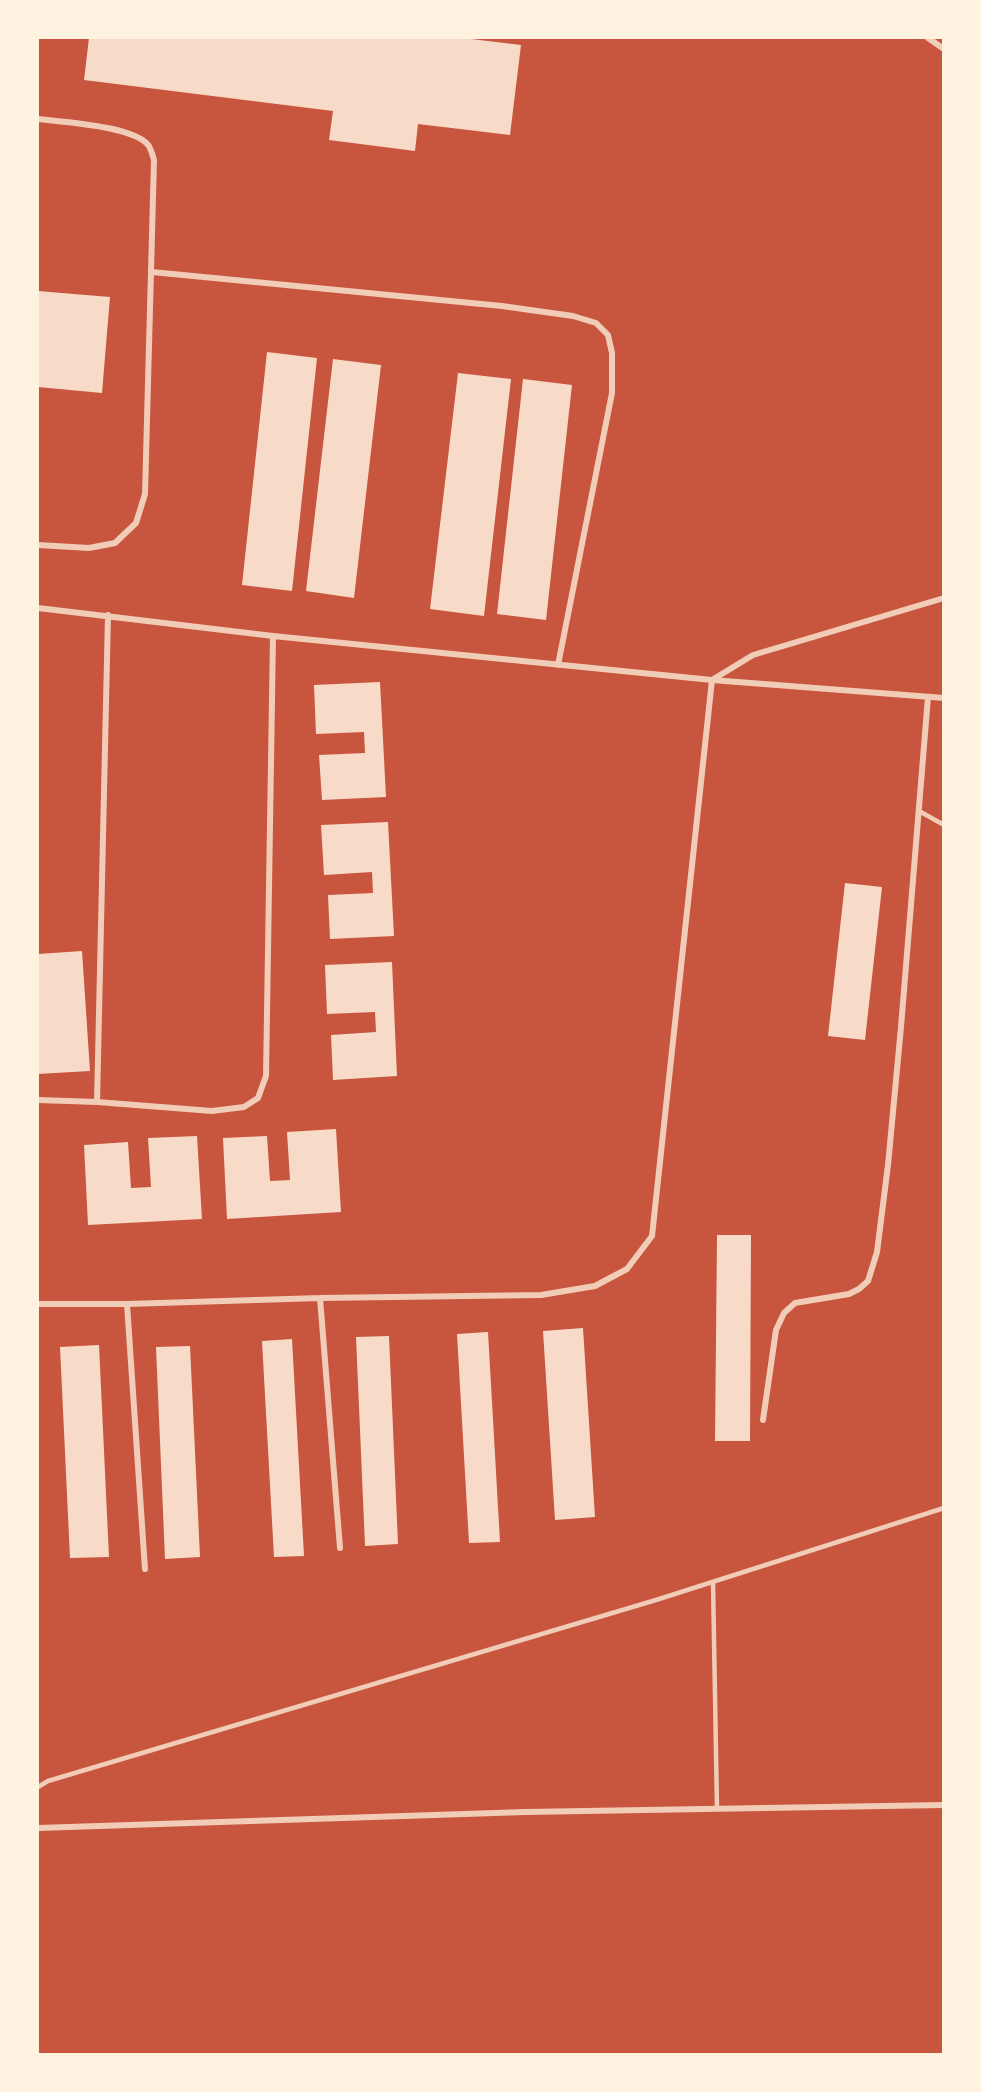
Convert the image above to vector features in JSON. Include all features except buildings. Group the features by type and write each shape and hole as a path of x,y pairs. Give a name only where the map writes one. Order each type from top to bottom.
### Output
{"street":[{"path":"928,38 944,49"},
{"path":"38,119 116,129 137,137 149,146 154,160 145,494 136,523 115,543 89,548 38,545"},
{"path":"152,272 502,306 573,316 596,323 608,335 612,353 612,393 558,665"},
{"path":"712,680 753,655 944,598"},
{"path":"38,608 273,636 558,665 712,680 944,698"},
{"path":"97,1102 108,615"},
{"path":"38,1100 212,1111 244,1107 258,1098 266,1076 273,636"},
{"path":"38,1304 541,1295 595,1286 627,1269 652,1236 712,680"},
{"path":"763,1419 776,1330 784,1313 795,1303 849,1294 859,1289 868,1281 877,1252 900,1039 928,697"},
{"path":"320,1298 340,1548"},
{"path":"127,1304 145,1569"},
{"path":"38,1828 525,1812 944,1805"}],"lane":[{"path":"919,811 944,825"},
{"path":"38,1787 48,1781 713,1582 944,1508"},
{"path":"713,1582 717,1809"}]}
